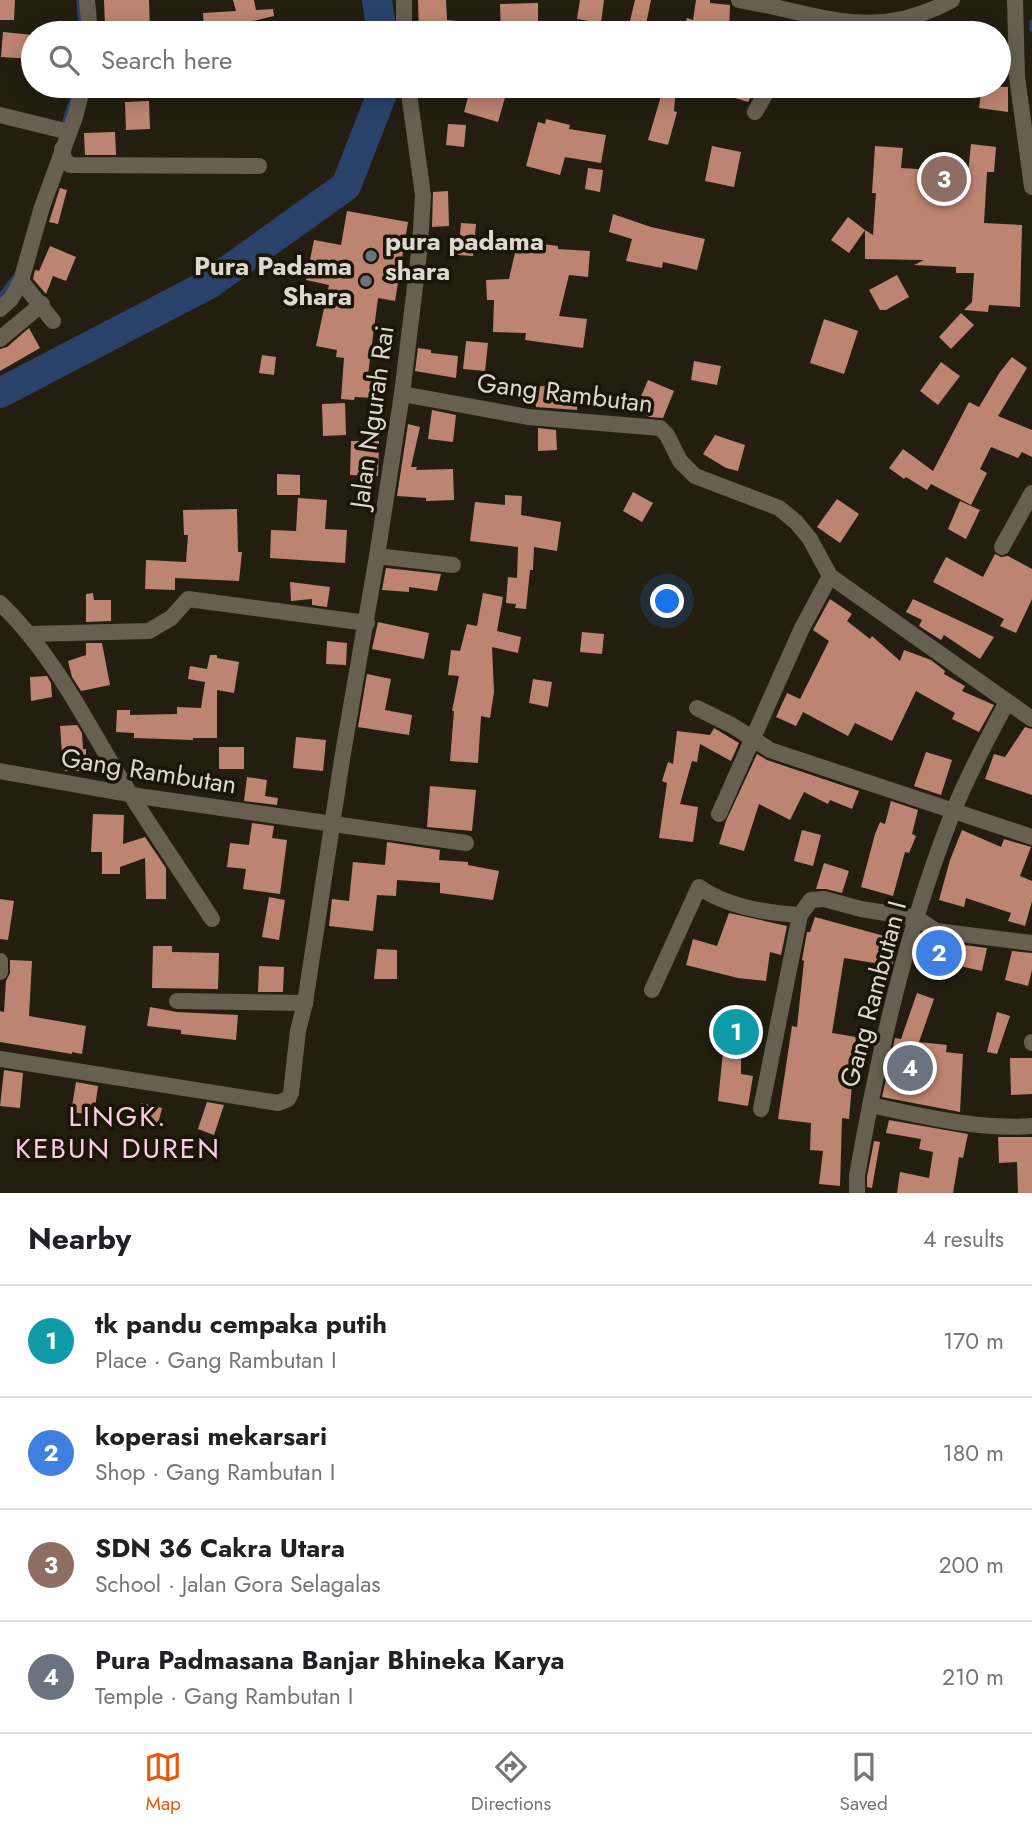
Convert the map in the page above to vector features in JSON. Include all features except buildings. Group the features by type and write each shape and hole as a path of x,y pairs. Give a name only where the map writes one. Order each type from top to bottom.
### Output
{"street":[{"path":"87,0 89,21"},
{"path":"404,0 404,21"},
{"path":"739,0 842,21"},
{"path":"893,21 938,8 951,0"},
{"path":"1015,0 1015,41 1026,102 1032,187"},
{"path":"77,98 62,130 64,159 70,165 259,166"},
{"name":"Jalan Ngurah Rai","path":"0,1059 278,1103 288,1099 291,1093 298,1031 305,1003 402,394 420,245 423,195 410,98"},
{"path":"755,112 763,98"},
{"path":"0,115 62,130"},
{"path":"0,309 11,299 21,281 62,149"},
{"path":"21,281 53,321"},
{"path":"0,339 42,304"},
{"name":"Gang Rambutan","path":"402,394 528,417 656,427 667,435 680,461 695,476 766,501 789,516 810,539 830,576 1032,719"},
{"path":"1002,547 1032,493"},
{"path":"377,556 453,565"},
{"path":"719,814 802,628 830,576"},
{"path":"30,634 141,633 156,628 171,618 188,599 367,623"},
{"path":"0,603 30,634 81,709 132,795 212,919"},
{"name":"Gang Rambutan I","path":"857,1193 857,1176 876,1070 917,918 953,811 1007,702"},
{"path":"697,708 782,754 1032,837"},
{"name":"Gang Rambutan","path":"0,771 132,795 466,843"},
{"path":"652,990 699,887 749,908 800,915"},
{"path":"761,1109 800,915 811,900 824,899 861,909 917,918 936,931 1032,943"},
{"path":"0,961 0,972"},
{"path":"177,1001 305,1003"},
{"path":"870,1105 988,1127 1032,1126"}],"waterway":[{"path":"79,0 80,21"},
{"path":"377,0 380,21"},
{"path":"1032,22 1032,29"},
{"path":"0,393 209,284 346,186 380,98"},
{"path":"62,130 72,99"},
{"path":"0,296 14,278"}],"place":[{"name":"SDN 36 Cakra Utara","path":"944,179"},
{"name":"pura padama shara","path":"371,256"},
{"name":"Pura Padama Shara","path":"366,281"},
{"name":"koperasi mekarsari","path":"939,953"},
{"name":"tk pandu cempaka putih","path":"736,1032"},
{"name":"Pura Padmasana Banjar Bhineka Karya","path":"910,1068"}],"district":[{"name":"LINGK. KEBUN DUREN","path":"118,1132"}]}
